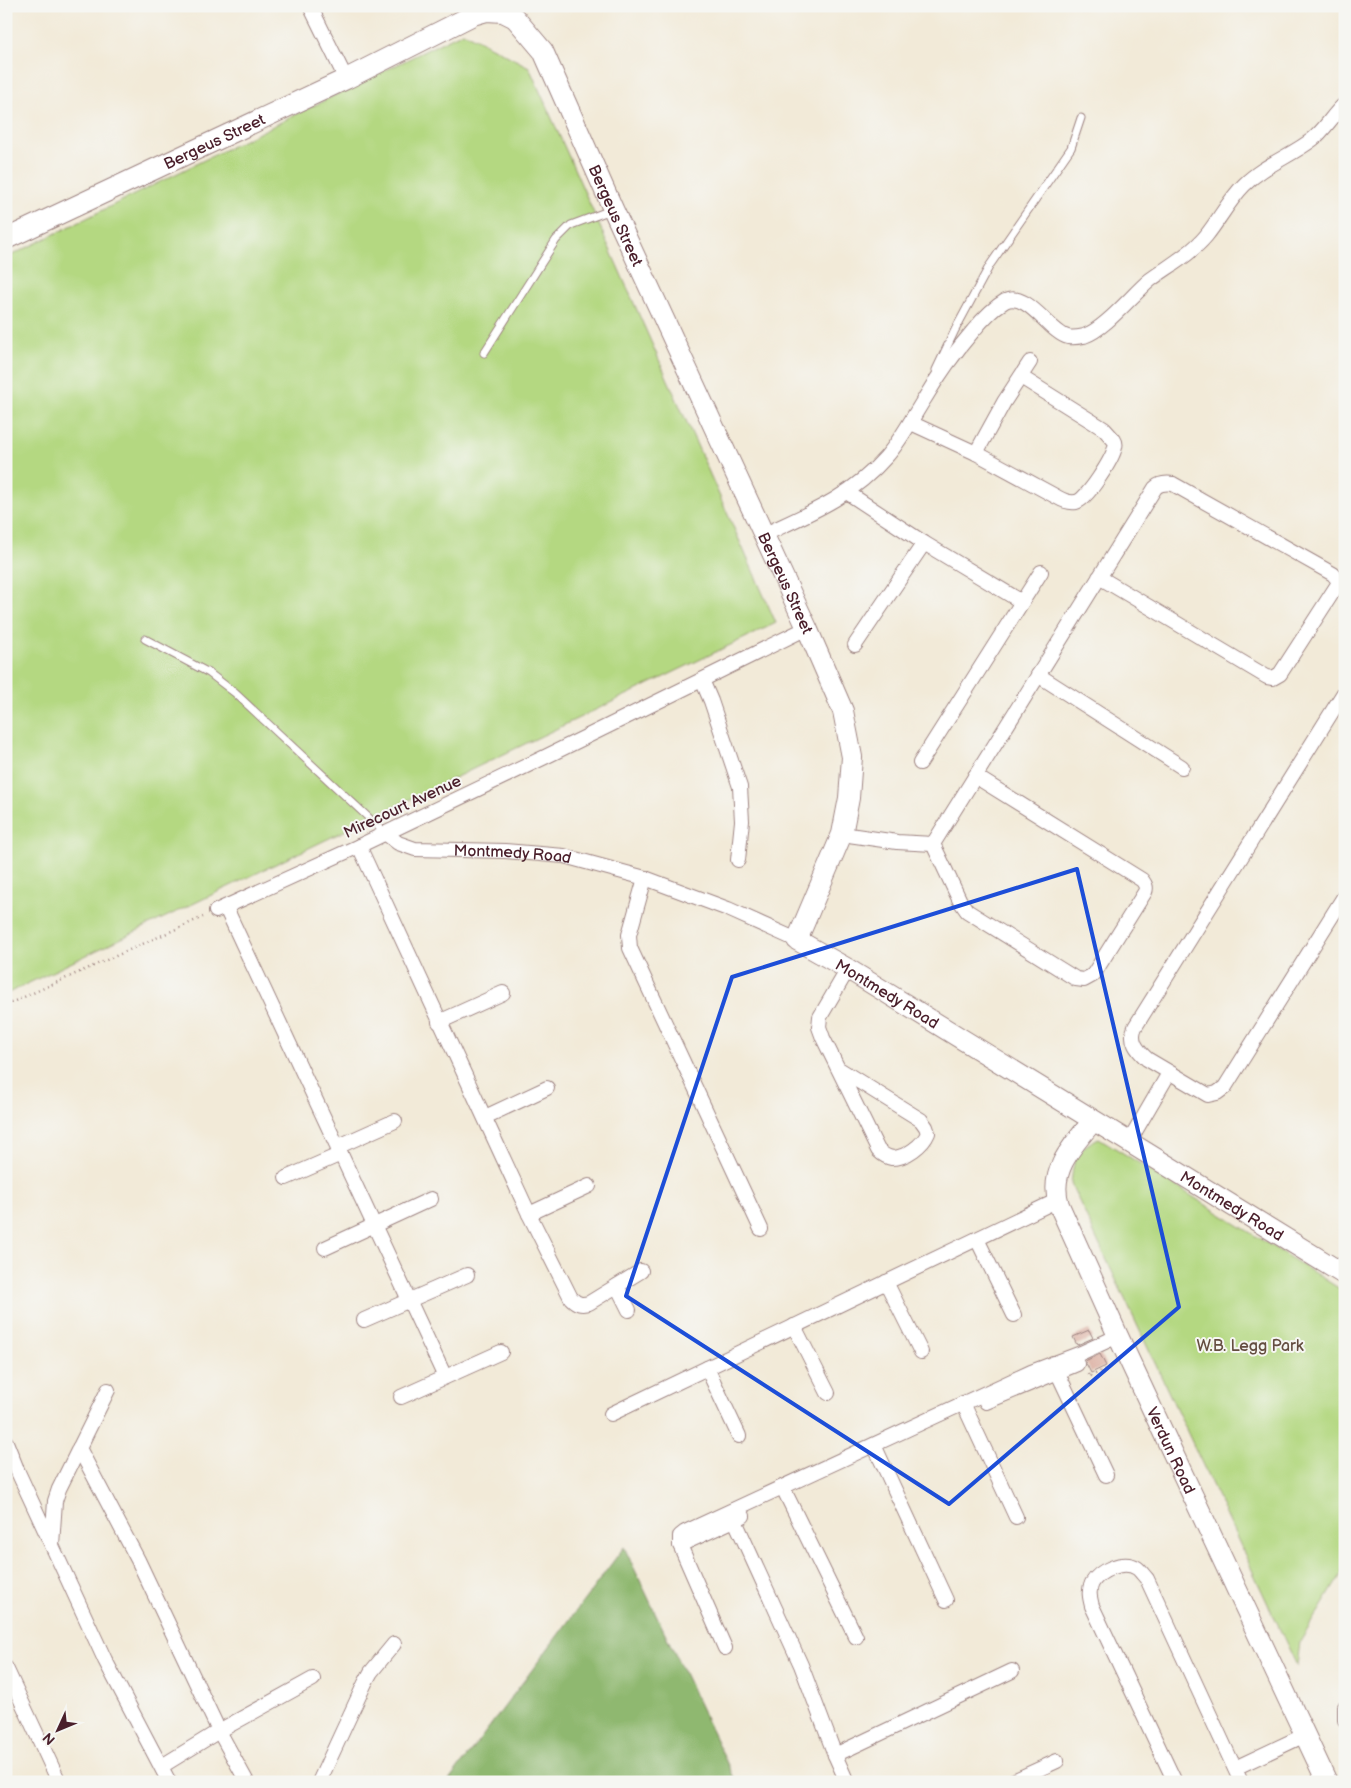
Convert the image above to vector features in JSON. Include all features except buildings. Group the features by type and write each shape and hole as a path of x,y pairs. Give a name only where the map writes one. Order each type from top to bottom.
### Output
{"street":[{"path":"310,6 346,79"},
{"name":"Bergeus Street","path":"6,239 346,79 473,15 487,11 503,12 515,18 542,51 612,209 808,628 843,711 852,757 849,798 842,834 797,940"},
{"path":"764,535 848,492 870,474 887,456 911,423 957,349 985,317 1006,300 1021,302 1064,335 1077,337 1089,334 1151,280 1176,263 1205,237 1244,186 1264,169 1314,138 1345,104"},
{"path":"976,453 1004,402 1030,362"},
{"path":"911,423 976,453 1057,498 1068,502 1076,502 1083,498 1094,485 1115,449 1114,440 1104,429 1021,377"},
{"path":"933,844 1099,576 1155,488 1167,483 1181,489 1334,574 1338,584 1280,674 1273,678 1267,677 1099,576"},
{"path":"848,492 924,543 1022,602"},
{"path":"855,645 924,543"},
{"path":"920,762 1042,572"},
{"name":"Mirecourt Avenue","path":"221,909 359,846 808,628"},
{"path":"1038,675 1182,767"},
{"path":"702,680 712,701 740,787 742,821 738,860"},
{"path":"1345,691 1135,1027 1132,1035 1139,1052 1169,1073 1208,1095 1217,1093 1225,1087 1345,894"},
{"path":"933,844 960,901 967,911 1076,979 1084,980 1093,975 1145,892 1145,884 1142,880 975,776"},
{"name":"Montmedy Road","path":"386,833 398,842 416,849 505,851 564,856 645,878 728,909 797,940 848,969 1345,1276"},
{"path":"842,834 897,842 933,844"},
{"path":"359,846 439,1022 529,1214 568,1292 576,1302 582,1305 589,1303 641,1271"},
{"path":"645,878 629,935 630,948 761,1230"},
{"path":"221,909 339,1150 445,1377"},
{"path":"839,1069 920,1120 928,1133 918,1148 893,1158 884,1156 878,1150 839,1069 819,1027 820,1017 826,1004 848,969"},
{"path":"439,1022 503,993"},
{"path":"1129,1142 1169,1073"},
{"path":"485,1117 547,1088"},
{"path":"286,1178 395,1121"},
{"name":"Verdun Road","path":"1094,1121 1067,1153 1059,1170 1056,1184 1058,1200 1066,1224 1327,1782"},
{"path":"529,1214 590,1186"},
{"path":"325,1248 431,1199"},
{"path":"611,1414 1058,1200"},
{"path":"977,1239 1014,1315"},
{"path":"364,1320 467,1275"},
{"path":"886,1282 921,1352"},
{"path":"617,1286 629,1310"},
{"path":"794,1326 828,1393"},
{"path":"1055,1367 1082,1362 1120,1340"},
{"path":"724,1648 680,1545 732,1516 876,1448 1055,1367 1081,1353 1120,1340"},
{"path":"401,1397 501,1352"},
{"path":"1055,1367 1106,1475"},
{"path":"707,1368 739,1436"},
{"path":"52,1546 56,1496 108,1390"},
{"path":"965,1407 1016,1517"},
{"path":"6,1442 105,1660 169,1782"},
{"path":"79,1448 138,1560 220,1731 247,1782"},
{"path":"876,1448 946,1600"},
{"path":"785,1491 856,1637"},
{"path":"732,1516 802,1665 835,1755 847,1782"},
{"path":"1175,1782 1092,1606 1089,1594 1092,1583 1103,1572 1124,1565 1136,1567 1147,1580 1241,1782"},
{"path":"319,1782 365,1683 394,1644"},
{"path":"6,1668 59,1782"},
{"path":"835,1755 1012,1671"},
{"path":"162,1766 313,1679"},
{"path":"1345,1707 1345,1720"},
{"path":"1235,1768 1305,1734"},
{"path":"1012,1782 1057,1760"}],"lane":[{"path":"923,401 954,330 990,265 1070,148 1081,118"},
{"path":"484,353 556,240 572,225 612,209"},
{"path":"145,639 209,673 235,693 386,833"}],"path":[{"path":"6,1005 221,909"},
{"path":"1082,1362 1090,1377 1108,1368"}],"highlighted area":[{"path":"1077,869 1179,1307 949,1504 626,1296 732,977"}],"green space":[{"path":"463,32 529,67 776,623 6,994 6,258"},
{"name":"W.B. Legg Park","path":"1099,1138 1345,1292 1345,1568 1300,1642 1297,1666 1071,1184 1073,1168 1080,1151"},
{"path":"624,1547 736,1782 448,1782"}]}
